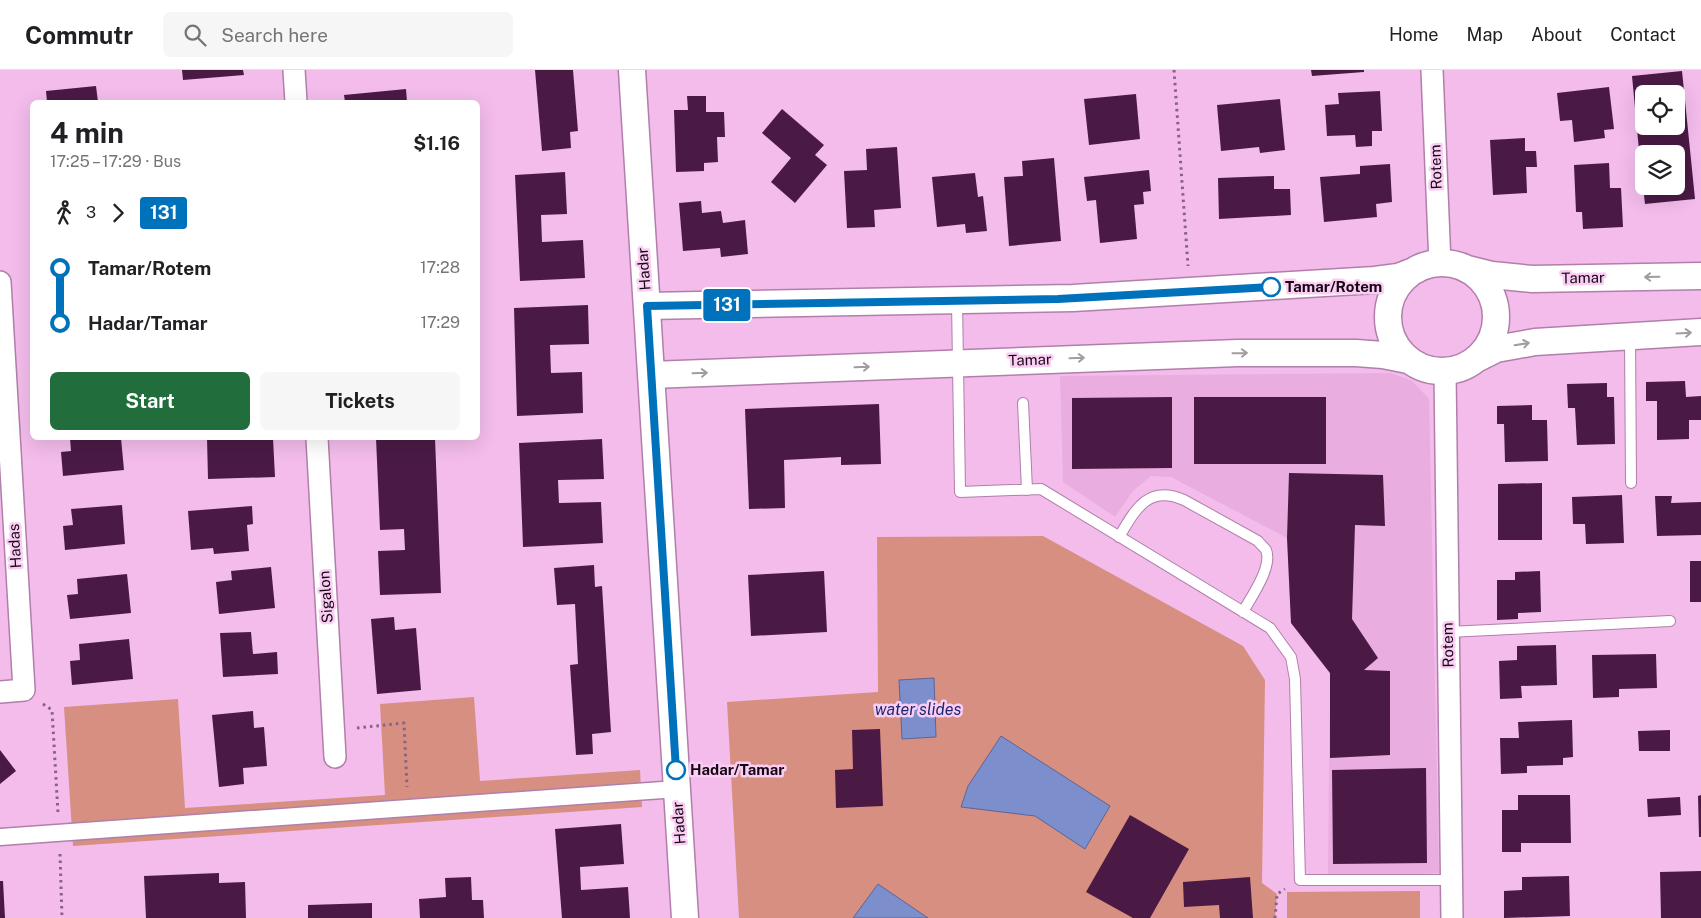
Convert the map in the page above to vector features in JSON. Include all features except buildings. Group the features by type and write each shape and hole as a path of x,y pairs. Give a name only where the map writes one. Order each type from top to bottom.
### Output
{"street":[{"path":"294,70 296,100"},
{"name":"Hadar","path":"632,70 685,918"},
{"name":"Rotem","path":"1428,267 1432,70"},
{"path":"647,306 1073,298 1375,280 1398,277 1428,267 1456,265 1476,275 1489,291 1496,311 1494,332 1484,351 1476,359"},
{"path":"1428,267 1407,276 1394,293 1388,314 1394,344 1408,360 1427,370 1445,371 1459,369 1496,349 1515,345 1546,341 1701,332"},
{"name":"Tamar","path":"1466,269 1492,276 1532,279 1701,276"},
{"name":"Hadas","path":"0,282 24,690"},
{"name":"Tamar","path":"651,375 1178,354 1356,353 1408,360"},
{"name":"Rotem","path":"1445,371 1452,918"},
{"name":"Sigalon","path":"317,440 336,757"},
{"path":"0,692 24,690"},
{"path":"0,837 677,790"}],"lane":[{"path":"957,300 960,492 1041,489 1270,628 1290,657 1295,679 1300,880 1451,880"},
{"path":"1630,336 1631,483"},
{"path":"1023,403 1027,490"},
{"path":"1119,537 1141,504 1151,497 1163,494 1173,495 1184,500 1258,541 1266,550 1265,572 1243,612"},
{"path":"1448,632 1670,621"}],"path":[{"path":"1174,70 1190,292"},
{"path":"24,690 52,710 62,918"},
{"path":"335,731 404,723 409,808"},
{"path":"1275,918 1277,894 1300,880"}],"shaded area":[{"path":"1391,373 1412,381 1429,399 1439,873 1328,879 1330,674 1291,623 1287,538 1171,477 1151,476 1133,491 1115,517 1063,482 1060,376"},
{"path":"1043,536 1243,646 1265,680 1262,883 1277,894 1275,918 739,918 727,702 878,692 877,537"},
{"path":"474,697 480,781 640,770 642,807 73,846 64,707 178,699 185,808 385,795 380,704"},
{"path":"1420,891 1420,918 1287,918 1287,892"}],"water":[{"name":"water slides","path":"934,678 936,737 902,739 899,680"},
{"path":"1001,736 1110,806 1085,849 1035,816 961,807 968,786"},
{"path":"878,884 928,918 853,918"}],"bus line":[{"name":"131","path":"676,770 647,306 1058,299 1271,287"}],"place":[{"name":"Tamar/Rotem","path":"1271,287"},
{"name":"Hadar/Tamar","path":"676,770"}]}
